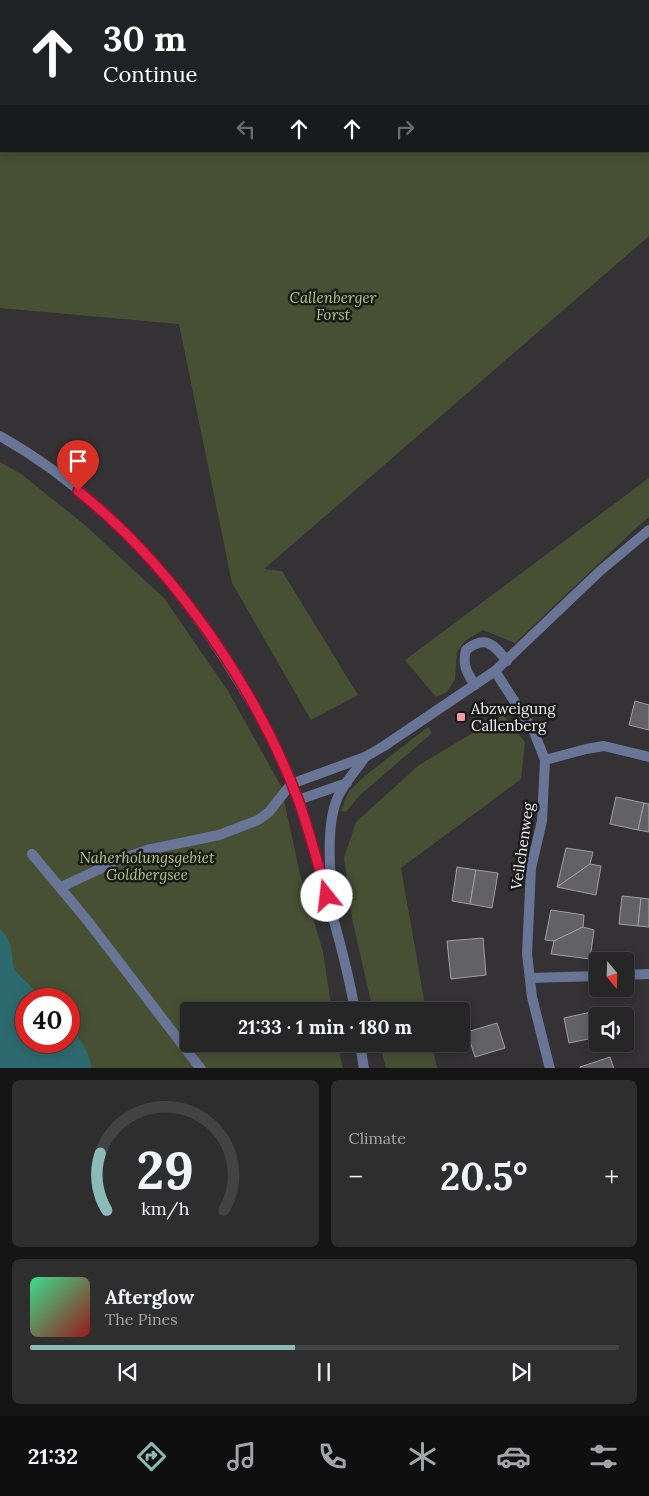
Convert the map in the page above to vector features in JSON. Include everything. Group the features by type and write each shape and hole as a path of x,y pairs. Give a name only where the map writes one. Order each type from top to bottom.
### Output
{"street":[{"path":"0,436 54,471 125,532 155,565 197,618 229,666 269,733 298,800 332,915 349,978 353,1002"},
{"path":"61,887 119,860 147,850 219,835 258,820 269,812 292,784 365,757 436,712 495,671 600,571 649,530"},
{"path":"475,685 464,664 466,650 473,645 483,642 490,643 495,646 507,661"},
{"name":"Veilchenweg","path":"495,671 534,732 545,760 542,821 530,876 527,954 532,997 550,1068"},
{"path":"545,760 604,746 649,757"},
{"path":"332,915 330,830 337,799 365,757"},
{"path":"298,800 346,783"},
{"path":"32,854 61,887 201,1068"},
{"path":"634,975 649,974"},
{"path":"530,978 589,976"},
{"path":"361,1052 364,1068"}],"green space":[{"name":"Callenberger Forst","path":"0,152 649,152 649,236 264,569 282,571 358,695 311,720 232,583 179,324 0,308"},
{"name":"Naherholungsgebiet Goldbergsee","path":"0,462 21,474 86,526 164,598 228,691 281,786 300,874 323,952 331,1002 180,1002 180,1052 339,1052 343,1068 0,1068"},
{"path":"649,478 649,517 515,643 483,630 465,641 457,652 455,679 447,692 436,697 405,660"},
{"path":"503,715 525,742 521,779 401,868 424,1002 371,1002 352,918 344,858 356,822 419,765"},
{"path":"428,727 432,733 359,796 346,812 341,811 349,791 366,775"},
{"path":"382,1052 434,1052 437,1068 386,1068"}],"water":[{"path":"0,929 9,943 14,970 32,988 15,988 15,1053 80,1053 80,1040 89,1057 91,1068 0,1068"}],"building":[{"path":"635,701 649,705 649,730 629,725"},
{"path":"616,797 644,803 638,830 610,824"},
{"path":"644,803 649,804 649,832 638,830"},
{"path":"566,848 593,852 590,864 557,887"},
{"path":"590,864 601,866 596,895 557,887"},
{"path":"457,867 476,870 470,904 452,901"},
{"path":"476,870 498,873 492,908 470,904"},
{"path":"622,896 641,898 638,926 619,924"},
{"path":"641,898 649,899 649,927 638,926"},
{"path":"551,910 584,915 583,927 554,941 545,940"},
{"path":"583,927 594,930 589,959 551,954 554,941"},
{"path":"483,938 486,975 451,979 447,941"},
{"path":"589,1013 589,1039 569,1043 564,1018"},
{"path":"497,1023 505,1048 475,1057 470,1041 470,1031"},
{"path":"610,1057 614,1068 580,1068"}],"place":[{"name":"Abzweigung Callenberg","path":"461,717"}],"route":[{"path":"78,491 125,532 155,565 209,634 254,706 269,733 292,784 327,896"}]}
